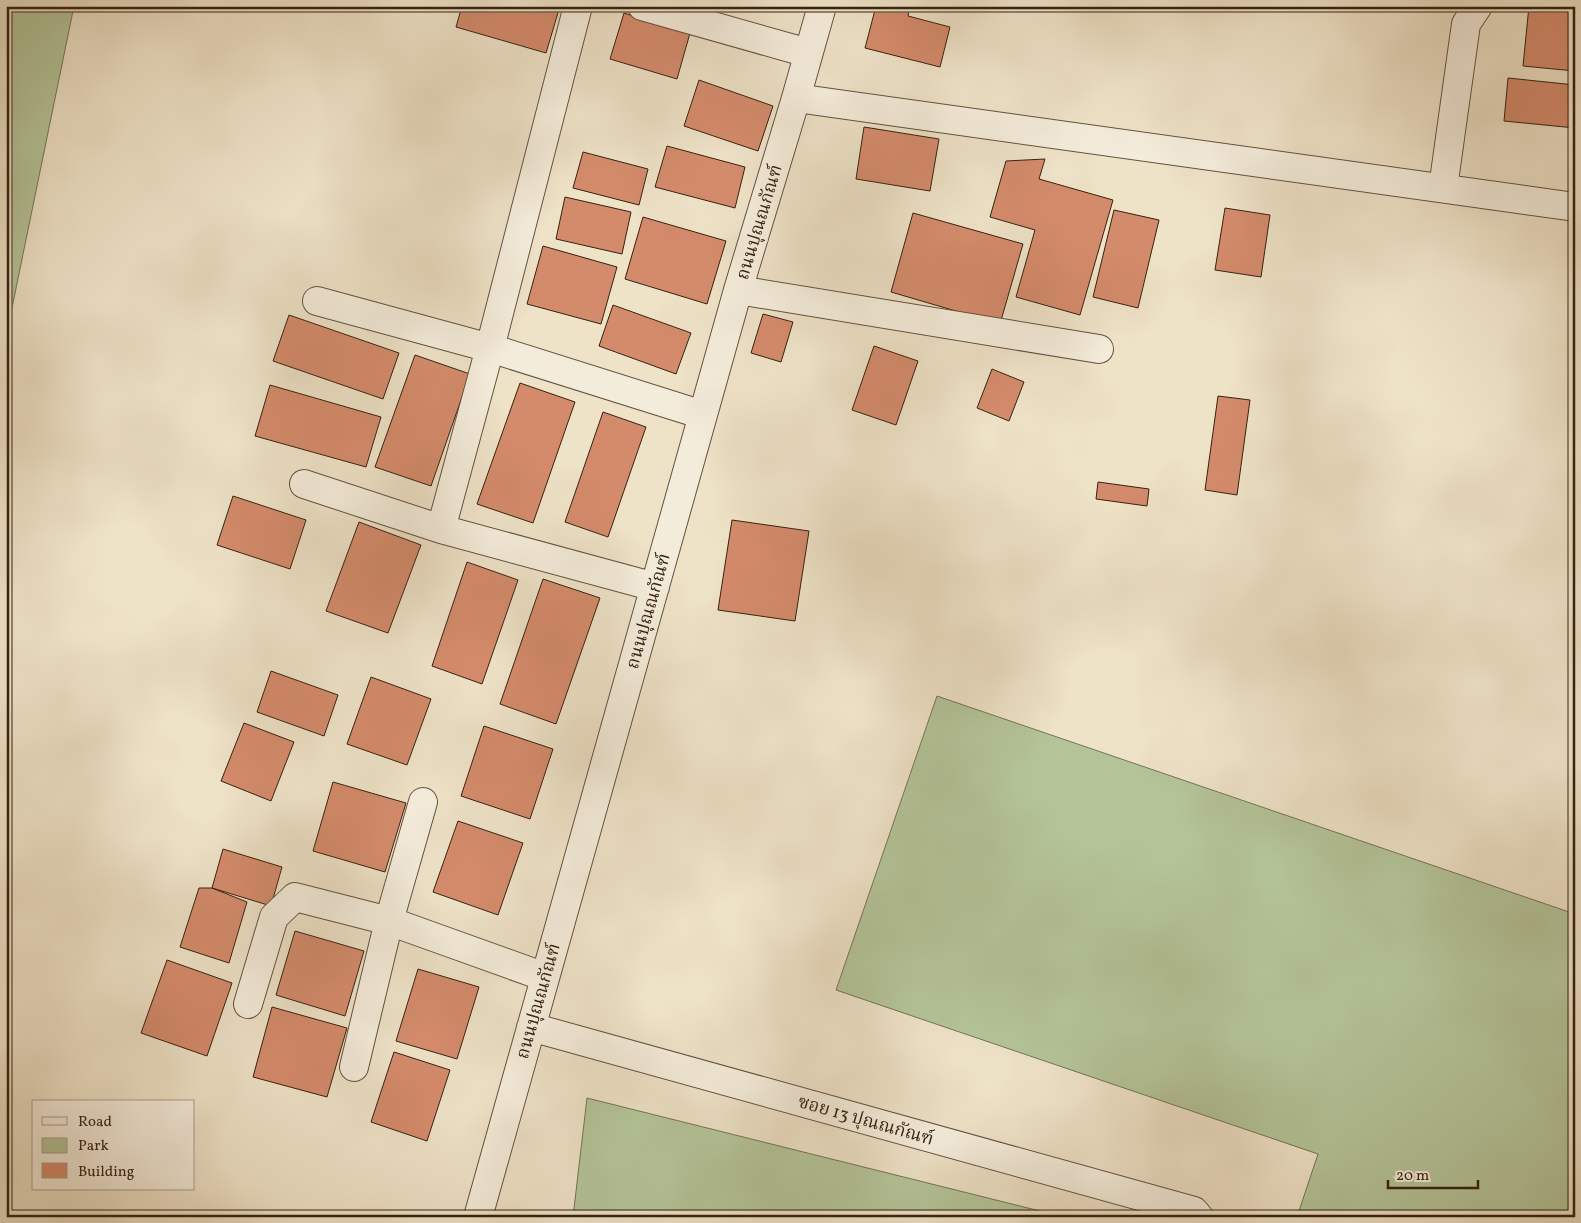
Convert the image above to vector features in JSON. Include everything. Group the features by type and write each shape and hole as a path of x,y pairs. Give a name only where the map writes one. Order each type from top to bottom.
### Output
{"street":[{"path":"440,529 490,348 578,6"},
{"path":"642,6 808,53"},
{"name":"ถนนปุณณกัณฑ์","path":"478,1217 738,290 822,6"},
{"path":"1443,188 1466,24 1478,6"},
{"path":"796,98 1575,207"},
{"path":"738,290 1099,349"},
{"path":"317,301 490,348 703,414"},
{"path":"304,484 440,529 655,587"},
{"path":"354,1067 389,921 423,802"},
{"path":"248,1004 274,917 295,897 389,921 545,976"},
{"name":"ซอย 13 ปุณณกัณฑ์","path":"531,1027 1194,1211 1199,1217"}],"green space":[{"path":"6,6 74,6 6,337"},
{"path":"937,696 1575,914 1575,1217 1297,1217 1318,1154 836,990"},
{"path":"587,1098 1064,1217 573,1217"}],"building":[{"path":"462,6 560,6 546,53 456,27"},
{"path":"876,6 910,6 908,16 950,27 940,67 865,48"},
{"path":"1529,6 1575,6 1575,71 1523,66"},
{"path":"624,13 690,33 677,79 610,59"},
{"path":"1508,78 1575,85 1575,128 1504,121"},
{"path":"699,80 773,106 758,151 684,126"},
{"path":"864,127 939,139 930,191 856,179"},
{"path":"667,146 745,167 735,208 655,187"},
{"path":"583,152 648,169 639,205 573,188"},
{"path":"1045,159 1039,179 1113,200 1080,315 1016,297 1035,230 990,217 1006,161"},
{"path":"565,197 631,212 622,254 556,239"},
{"path":"1225,208 1270,215 1261,277 1215,270"},
{"path":"1114,210 1159,220 1138,308 1093,297"},
{"path":"913,213 1023,244 1000,324 891,292"},
{"path":"643,217 726,241 707,304 625,279"},
{"path":"543,246 617,267 601,324 527,304"},
{"path":"613,305 691,333 676,374 599,346"},
{"path":"763,314 793,322 781,362 751,353"},
{"path":"289,315 399,353 383,399 273,361"},
{"path":"874,346 918,361 896,425 852,410"},
{"path":"415,355 470,374 431,486 375,467"},
{"path":"992,369 1024,382 1009,421 977,408"},
{"path":"520,383 575,402 533,523 477,504"},
{"path":"270,385 381,417 366,467 255,436"},
{"path":"1218,396 1250,400 1237,495 1205,490"},
{"path":"603,412 646,427 608,537 565,522"},
{"path":"1098,482 1149,489 1147,506 1096,499"},
{"path":"233,496 306,520 290,569 217,545"},
{"path":"732,520 809,531 795,621 718,610"},
{"path":"359,522 421,545 388,633 326,611"},
{"path":"467,562 518,580 482,684 432,666"},
{"path":"543,579 600,598 556,724 500,704"},
{"path":"271,671 338,695 324,736 257,712"},
{"path":"371,677 431,699 407,765 347,744"},
{"path":"244,723 294,742 271,801 221,781"},
{"path":"484,726 553,749 530,819 461,796"},
{"path":"333,782 406,803 385,872 313,851"},
{"path":"458,821 523,843 498,915 433,892"},
{"path":"223,849 282,867 271,906 212,888"},
{"path":"199,888 212,888 247,902 229,963 180,947"},
{"path":"295,931 364,951 345,1016 276,995"},
{"path":"167,960 232,983 207,1056 141,1033"},
{"path":"418,969 479,987 457,1059 396,1041"},
{"path":"272,1007 347,1028 327,1097 253,1077"},
{"path":"394,1052 450,1070 427,1141 371,1122"}]}
